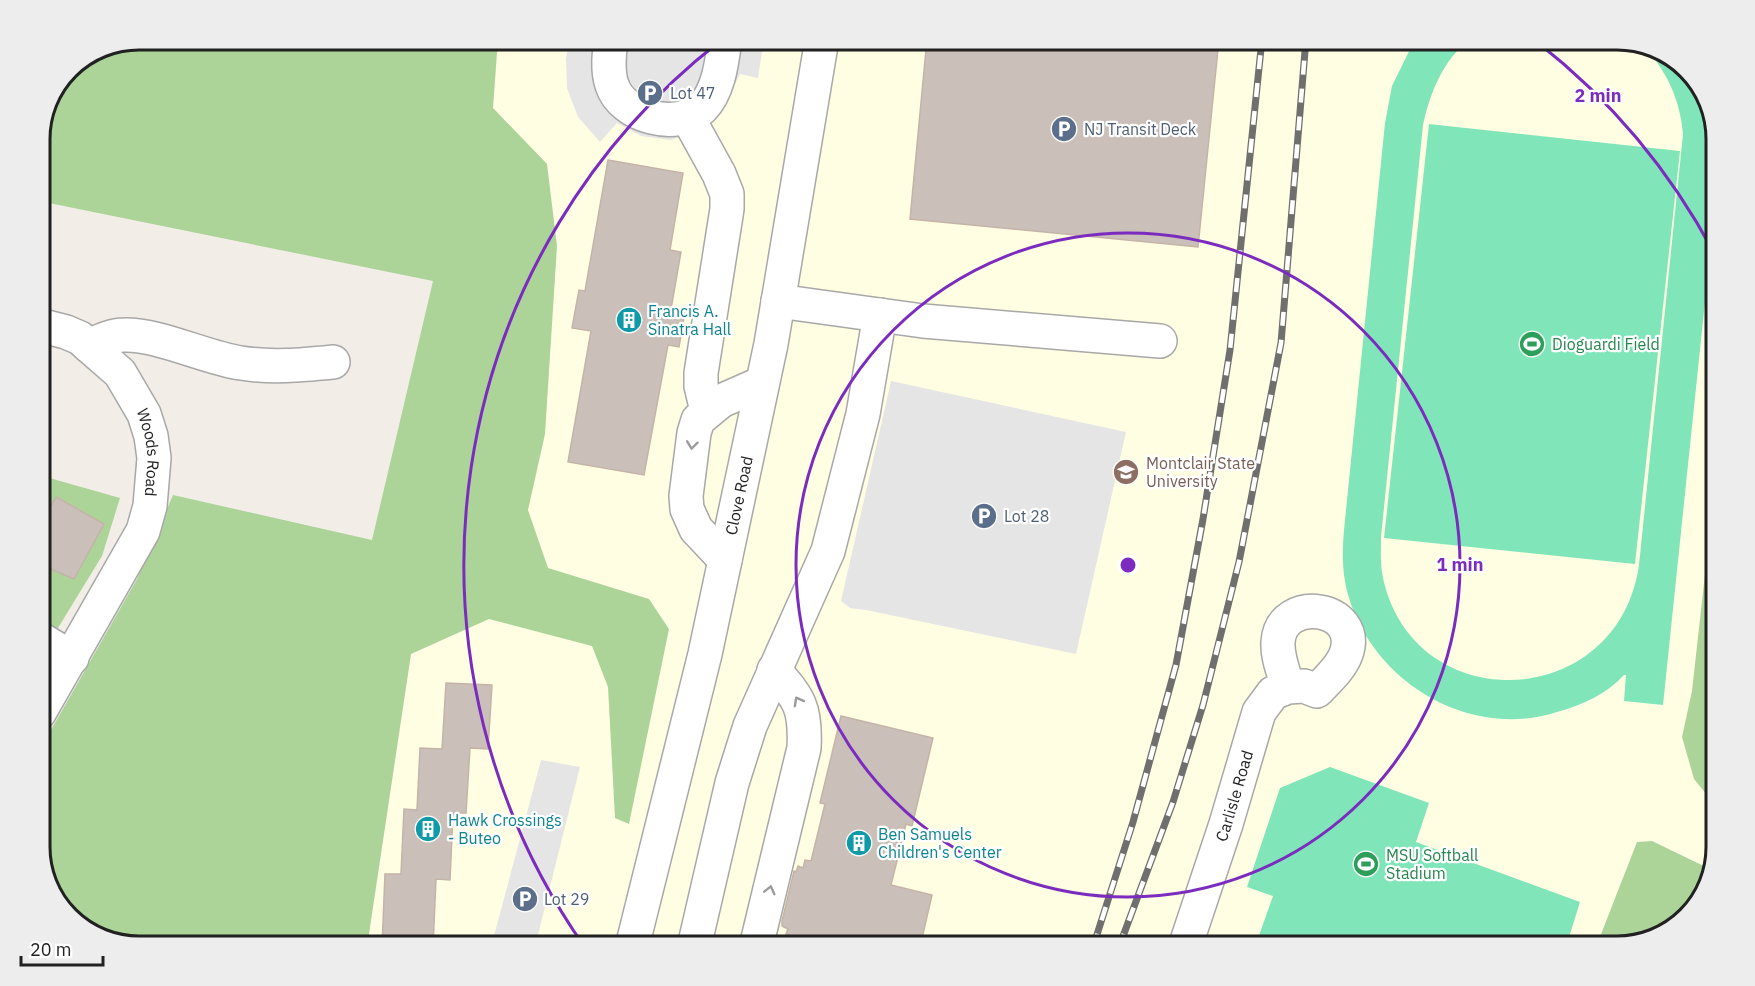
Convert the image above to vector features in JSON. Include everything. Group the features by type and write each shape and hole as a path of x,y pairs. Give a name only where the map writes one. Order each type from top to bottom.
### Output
{"street":[{"path":"610,50 611,84 618,97 642,115 667,119 687,116 701,108 713,92 722,65 724,50"},
{"name":"Clove Road","path":"635,936 705,654 771,344 820,50"},
{"path":"687,116 719,174 727,194 727,209 701,373 701,386 707,411"},
{"path":"778,301 923,321 1160,341"},
{"path":"697,936 732,783 750,726 828,551 863,414 880,315"},
{"name":"Woods Road","path":"50,328 80,338 120,373 144,414 151,436 154,458 153,482 143,531 50,695"},
{"path":"89,346 105,339 125,335 152,339 239,363 279,367 333,362"},
{"path":"725,560 696,529 687,509 686,496 694,433 698,420 707,411 721,401 762,383"},
{"path":"50,645 72,658"},
{"path":"759,936 804,748 805,726 802,708 790,688 774,670"},
{"name":"Carlisle Road","path":"1189,936 1226,824 1259,712 1274,693 1303,689"}],"shaded area":[{"name":"Montclair State University","path":"499,50 1628,50 1651,56 1671,68 1691,89 1701,110 1705,132 1706,848 1699,882 1687,902 1680,911 1661,925 1628,936 369,936 411,654 547,164 493,108"},
{"name":"Lot 47","path":"567,50 762,50 758,78 740,74 728,98 708,127 671,140 641,136 617,123 600,142 578,117 567,88"},
{"name":"Lot 28","path":"891,381 1126,432 1076,654 850,608 841,601"},
{"name":"Lot 29","path":"541,760 580,767 538,936 494,936"}],"green space":[{"path":"499,50 493,108 547,164 557,246 545,434 528,510 548,568 649,599 669,629 629,824 615,818 608,687 592,646 489,619 411,654 369,936 127,936 94,925 75,911 68,902 61,892 51,865 50,732 137,579 173,495 372,540 433,281 50,203 50,132 56,104 75,75 104,56 121,51"},
{"path":"1410,50 1458,50 1439,78 1423,125 1381,537 1383,578 1402,624 1433,657 1472,675 1515,680 1557,671 1594,649 1623,614 1639,565 1683,134 1679,109 1671,87 1652,56 1680,75 1691,89 1701,110 1705,132 1705,299 1663,705 1624,701 1626,675 1624,675 1594,698 1557,712 1524,719 1491,718 1460,711 1430,697 1403,679 1380,656 1362,628 1347,590 1343,538 1385,123 1392,86"},
{"name":"Dioguardi Field","path":"1429,124 1680,151 1635,564 1384,538"},
{"path":"50,478 120,498 102,556 50,641"},
{"path":"1706,569 1706,794 1694,779 1682,737 1692,691"},
{"name":"MSU Softball Stadium","path":"1330,767 1429,803 1416,842 1580,902 1569,936 1259,936 1273,896 1247,887 1280,788"},
{"path":"1652,841 1703,866 1699,882 1680,911 1661,925 1628,936 1600,936 1637,842"}],"building":[{"name":"NJ Transit Deck","path":"926,50 1218,50 1198,247 910,219"},
{"name":"Francis A. Sinatra Hall","path":"608,160 683,173 670,250 681,252 671,309 685,312 679,347 668,345 644,475 568,462 591,331 572,328 579,290 585,291"},
{"path":"56,497 104,524 74,579 50,569 51,506"},
{"name":"Hawk Crossings - Buteo","path":"446,683 492,685 488,749 470,748 466,813 453,813 450,880 436,879 433,936 382,936 385,874 401,874 404,809 417,810 420,748 442,749"},
{"name":"Ben Samuels Children's Center","path":"841,716 933,738 912,826 906,824 891,885 932,895 923,936 793,936 786,934 788,929 782,926 782,921 794,871 796,872 798,866 803,868 805,860 811,861 825,804 820,803"}],"railway":[{"path":"1097,936 1133,822 1176,665 1203,519 1230,350 1261,50"},
{"path":"1123,936 1173,802 1203,705 1239,562 1281,343 1305,50"}],"place":[{"name":"Lot 47","path":"650,93"},
{"name":"NJ Transit Deck","path":"1064,129"},
{"name":"Francis A. Sinatra Hall","path":"629,320"},
{"name":"Dioguardi Field","path":"1532,344"},
{"name":"Montclair State University","path":"1126,472"},
{"name":"Lot 28","path":"984,516"},
{"name":"Hawk Crossings - Buteo","path":"428,829"},
{"name":"Ben Samuels Children's Center","path":"859,843"},
{"name":"MSU Softball Stadium","path":"1366,864"},
{"name":"Lot 29","path":"525,899"}]}
